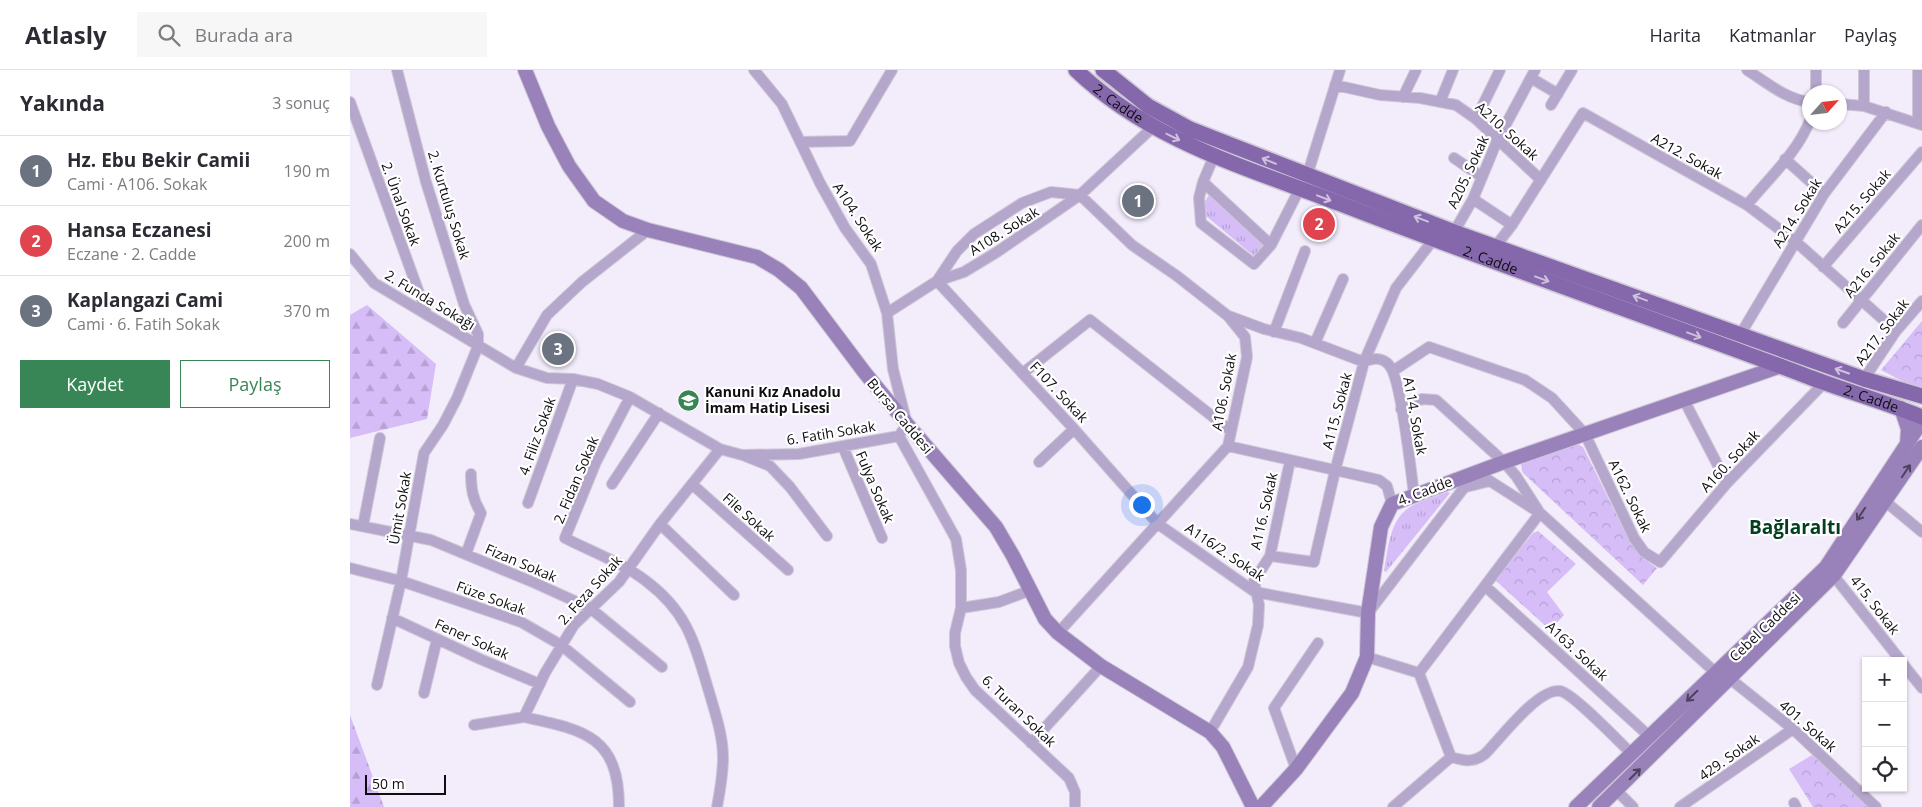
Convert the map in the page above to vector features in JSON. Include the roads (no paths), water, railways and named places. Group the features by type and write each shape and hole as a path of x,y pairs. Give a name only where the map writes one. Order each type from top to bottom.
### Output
{"main road":[{"name":"Bursa Caddesi","path":"525,70 548,126 569,166 594,201 623,221 648,230 757,257 780,270 800,288 865,373 903,430 996,526 1045,619 1058,633 1101,666 1210,732 1223,747 1253,807"},
{"name":"2. Cadde","path":"1076,70 1090,84 1122,109 1153,128 1214,156 1304,182 1454,232 1864,379 1922,396"},
{"name":"2. Cadde","path":"1107,72 1148,106 1190,129 1433,240 1824,383 1901,408 1922,419"},
{"name":"4. Cadde","path":"1261,807 1296,769 1352,693 1367,657 1368,613 1381,527 1392,504 1414,494 1504,462 1781,366"},
{"path":"1901,408 1908,430 1907,444"},
{"name":"Cebel Caddesi","path":"1880,497 1922,419"},
{"name":"Cebel Caddesi","path":"1599,807 1729,678 1830,571 1880,497 1922,447"},
{"name":"Cebel Caddesi","path":"1576,807 1716,673 1830,571"},
{"path":"1636,751 1650,758"}],"street":[{"name":"2. Kurtuluş Sokak","path":"397,70 426,182 464,304 478,334 478,346"},
{"name":"A104. Sokak","path":"754,70 782,104 820,183 845,228 871,264 887,312 893,369 903,430"},
{"path":"800,142 850,141 892,70"},
{"path":"1214,156 1203,182 1199,198 1201,223 1254,264 1271,245 1304,182 1340,70"},
{"path":"1403,97 1416,70"},
{"path":"1440,102 1453,70"},
{"path":"1476,119 1500,70"},
{"path":"1551,105 1572,70"},
{"path":"1747,70 1785,94 1802,101"},
{"path":"1816,70 1816,85"},
{"path":"1864,70 1864,106"},
{"path":"1847,105 1864,106 1920,124 1918,70"},
{"path":"1533,74 1558,94"},
{"name":"A205. Sokak","path":"1454,232 1473,199 1498,141 1533,74"},
{"name":"A210. Sokak","path":"1335,85 1380,95 1456,105 1476,119 1541,180"},
{"name":"2. Ünal Sokak","path":"350,102 427,316"},
{"name":"A214. Sokak","path":"1740,335 1824,194 1886,112"},
{"name":"A212. Sokak","path":"1495,246 1512,225 1583,113 1746,205 1795,241 1896,332"},
{"name":"A108. Sokak","path":"887,312 937,281 964,272 1080,196 1153,128"},
{"path":"1746,205 1785,159 1806,130"},
{"name":"A215. Sokak","path":"1823,267 1922,152"},
{"path":"1454,158 1482,177"},
{"path":"1785,159 1824,194"},
{"path":"1203,182 1271,245"},
{"name":"A108. Sokak","path":"937,281 957,252 974,234 1022,203 1051,192 1080,196"},
{"name":"A106. Sokak","path":"1058,633 1228,446 1247,357 1245,337 1228,316 1177,276 1132,245 1080,196"},
{"path":"1473,199 1512,225"},
{"name":"A216. Sokak","path":"1843,323 1922,225"},
{"path":"516,368 547,315 582,282 648,230"},
{"name":"A115. Sokak","path":"1270,556 1314,562 1335,471 1364,362 1396,288 1433,240"},
{"path":"1274,332 1305,251"},
{"name":"2. Funda Sokağı","path":"351,257 374,283 478,346"},
{"path":"1315,343 1343,279"},
{"name":"F107. Sokak","path":"937,281 1074,429 1158,524"},
{"name":"A217. Sokak","path":"1864,379 1896,332 1922,301"},
{"name":"A114. Sokak","path":"1228,316 1274,332 1302,338 1364,362 1372,358 1378,358 1387,362 1393,371 1401,409 1414,494"},
{"path":"1023,373 1090,320 1231,431"},
{"name":"6. Fatih Sokak","path":"478,346 516,368 547,378 573,379 598,384 630,397 720,449 742,455 799,454 843,447 903,430"},
{"name":"Ümit Sokak","path":"377,685 401,581 424,453 443,425 457,398 478,346"},
{"name":"A162. Sokak","path":"1393,371 1429,347 1525,380 1552,398 1584,434 1634,538 1644,552 1660,562"},
{"name":"4. Filiz Sokak","path":"528,503 573,379"},
{"name":"A160. Sokak","path":"1660,562 1728,483 1824,383"},
{"name":"2. Fidan Sokak","path":"629,570 566,538 596,462 630,397"},
{"path":"1401,409 1422,399 1436,400 1504,462 1516,476 1540,513"},
{"path":"1684,400 1728,483"},
{"path":"612,484 659,414"},
{"path":"1039,462 1074,429"},
{"name":"6. Turan Sokak","path":"903,430 956,539 961,570 961,608 955,633 955,646 959,663 975,690 1069,778 1075,792 1075,807"},
{"path":"363,526 380,438"},
{"path":"1228,446 1379,480 1387,486 1392,504"},
{"name":"Fulya Sokak","path":"843,447 882,538"},
{"name":"2. Feza Sokak","path":"524,717 561,645 574,625 629,570 660,524 720,449"},
{"path":"742,455 770,466 790,487 827,536"},
{"name":"A116. Sokak","path":"1210,732 1248,667 1258,625 1259,606 1254,581 1270,556 1290,461"},
{"path":"1368,613 1476,472 1540,513 1716,673"},
{"path":"466,554 480,513 473,500 471,474"},
{"path":"1466,487 1490,481"},
{"name":"File Sokak","path":"693,485 788,570"},
{"path":"1880,497 1922,532"},
{"path":"1419,673 1540,513"},
{"name":"Fizan Sokak","path":"350,524 431,540 590,608 662,667"},
{"path":"660,524 734,595"},
{"name":"A116/2. Sokak","path":"1158,524 1255,592 1368,613"},
{"name":"Füze Sokak","path":"350,568 401,581 521,622 561,645 630,702"},
{"path":"629,570 647,581 676,609 696,646 720,728 723,757 722,783 717,807"},
{"name":"415. Sokak","path":"1830,571 1898,657"},
{"name":"A163. Sokak","path":"1485,586 1650,737"},
{"path":"961,608 999,602 1031,590"},
{"name":"Fener Sokak","path":"392,618 540,684"},
{"path":"424,693 436,639"},
{"path":"1296,769 1274,708 1318,643"},
{"path":"1367,657 1419,673"},
{"path":"1031,743 1101,666"},
{"path":"1907,669 1922,688"},
{"path":"1419,673 1451,757"},
{"name":"401. Sokak","path":"1716,673 1729,678 1793,729 1876,807"},
{"path":"1451,757 1468,762 1478,760 1533,704 1548,694 1560,691 1572,698 1636,751"},
{"path":"474,725 524,717 572,727 594,740 609,757 617,774 619,807"},
{"name":"429. Sokak","path":"1680,807 1793,729"},
{"path":"1393,807 1451,757"},
{"path":"1617,791 1633,807"}],"place":[{"name":"Hz. Ebu Bekir Camii","path":"1138,201"},
{"name":"Hansa Eczanesi","path":"1319,224"},
{"name":"Kaplangazi Cami","path":"558,349"},
{"name":"Kanuni Kız Anadolu İmam Hatip Lisesi","path":"689,400"}],"district":[{"name":"Bağlaraltı","path":"1795,527"}]}
